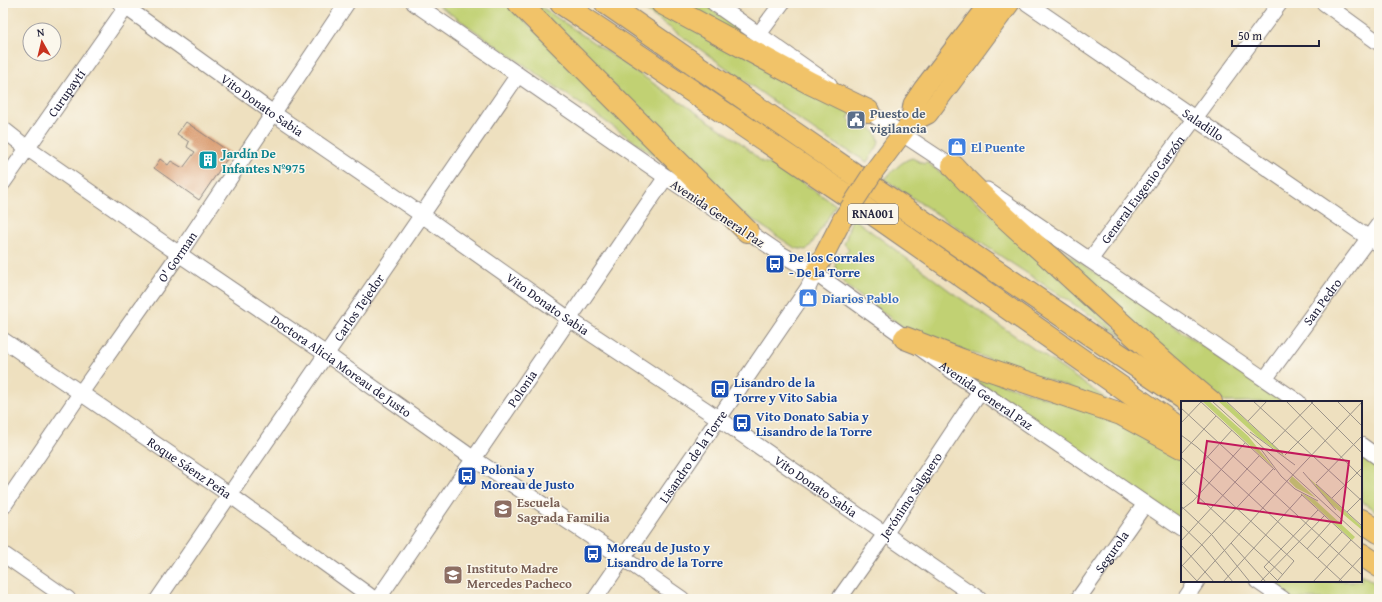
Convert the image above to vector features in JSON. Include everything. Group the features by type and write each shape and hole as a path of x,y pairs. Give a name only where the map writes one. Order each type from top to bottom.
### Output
{"highway":[{"path":"519,3 747,231"},
{"name":"RNA001","path":"561,3 846,195 1181,429"},
{"name":"RNA001","path":"606,3 874,188 1189,401"},
{"path":"662,3 810,83 868,111"},
{"path":"953,166 976,192 1168,366 1210,401"},
{"path":"904,338 961,360 1121,414 1181,446"},
{"path":"1362,521 1379,532"},
{"path":"1362,555 1379,566"}],"main road":[{"path":"815,273 842,220 874,171 906,128 913,104 989,3"},
{"path":"906,128 928,114 1010,3"}],"street":[{"name":"O' Gorman","path":"3,507 80,394 179,254 347,3"},
{"name":"Avenida General Paz","path":"414,3 666,177 781,254 815,273 904,338 1181,528"},
{"path":"714,3 868,111 906,128 953,166 1296,401"},
{"path":"759,34 782,3"},
{"name":"Saladillo","path":"1027,3 1374,242"},
{"name":"General Eugenio Garzón","path":"1090,260 1280,3"},
{"path":"1324,3 1379,43"},
{"name":"Vito Donato Sabia","path":"125,4 273,113 422,215 569,319 718,418 979,599"},
{"name":"Curupaytí","path":"3,183 125,4"},
{"name":"Carlos Tejedor","path":"158,599 518,75"},
{"name":"Doctora Alicia Moreau de Justo","path":"3,129 27,148 179,254 326,354 474,458 682,599"},
{"name":"Polonia","path":"378,599 666,177"},
{"name":"San Pedro","path":"1265,380 1374,242 1379,224"},
{"name":"Lisandro de la Torre","path":"595,599 808,288 815,273"},
{"name":"Roque Sáenz Peña","path":"3,340 230,495 374,599"},
{"name":"Jerónimo Salguero","path":"839,599 885,534 980,391"},
{"path":"1362,446 1379,458"},
{"name":"Segurola","path":"1078,599 1145,504"},
{"path":"3,554 68,599"},
{"path":"1185,599 1196,582"},
{"path":"1258,582 1283,599"}],"green space":[{"path":"435,3 506,3 677,171"},
{"path":"635,3 654,3 852,111 848,119 862,129 866,121 870,123 869,126 879,140 877,147 867,162 818,133"},
{"path":"677,3 702,3 785,60"},
{"path":"537,4 741,143 762,162 779,167 836,205 811,245 806,250 795,248 738,210 537,8"},
{"path":"912,158 924,164 926,162 961,187 1128,340 884,179 901,164"},
{"path":"1006,212 1284,401 1224,401 1168,356"},
{"path":"853,218 950,291 1111,402 907,330 849,288 836,274 835,260 839,253 844,255 849,249 844,244"},
{"path":"961,371 1110,418 1181,459 1181,522"},
{"path":"1362,455 1379,467 1379,513 1362,502"},
{"path":"1362,575 1379,586 1379,599 1292,599 1267,582 1362,582"}],"building":[{"name":"Jardín De Infantes Nº975","path":"186,122 231,153 199,200 154,168 160,159 168,165 171,161 183,168 195,152 187,147 189,142 177,134"}],"place":[{"name":"Puesto de vigilancia","path":"856,120"},
{"name":"El Puente","path":"957,147"},
{"name":"Jardín De Infantes Nº975","path":"208,160"},
{"name":"De los Corrales - De la Torre","path":"775,264"},
{"name":"Diarios Pablo","path":"808,298"},
{"name":"Lisandro de la Torre y Vito Sabia","path":"720,389"},
{"name":"Vito Donato Sabia y Lisandro de la Torre","path":"742,423"},
{"name":"Polonia y Moreau de Justo","path":"467,476"},
{"name":"Escuela Sagrada Familia","path":"503,509"},
{"name":"Moreau de Justo y Lisandro de la Torre","path":"593,554"},
{"name":"Instituto Madre Mercedes Pacheco","path":"453,575"}]}
